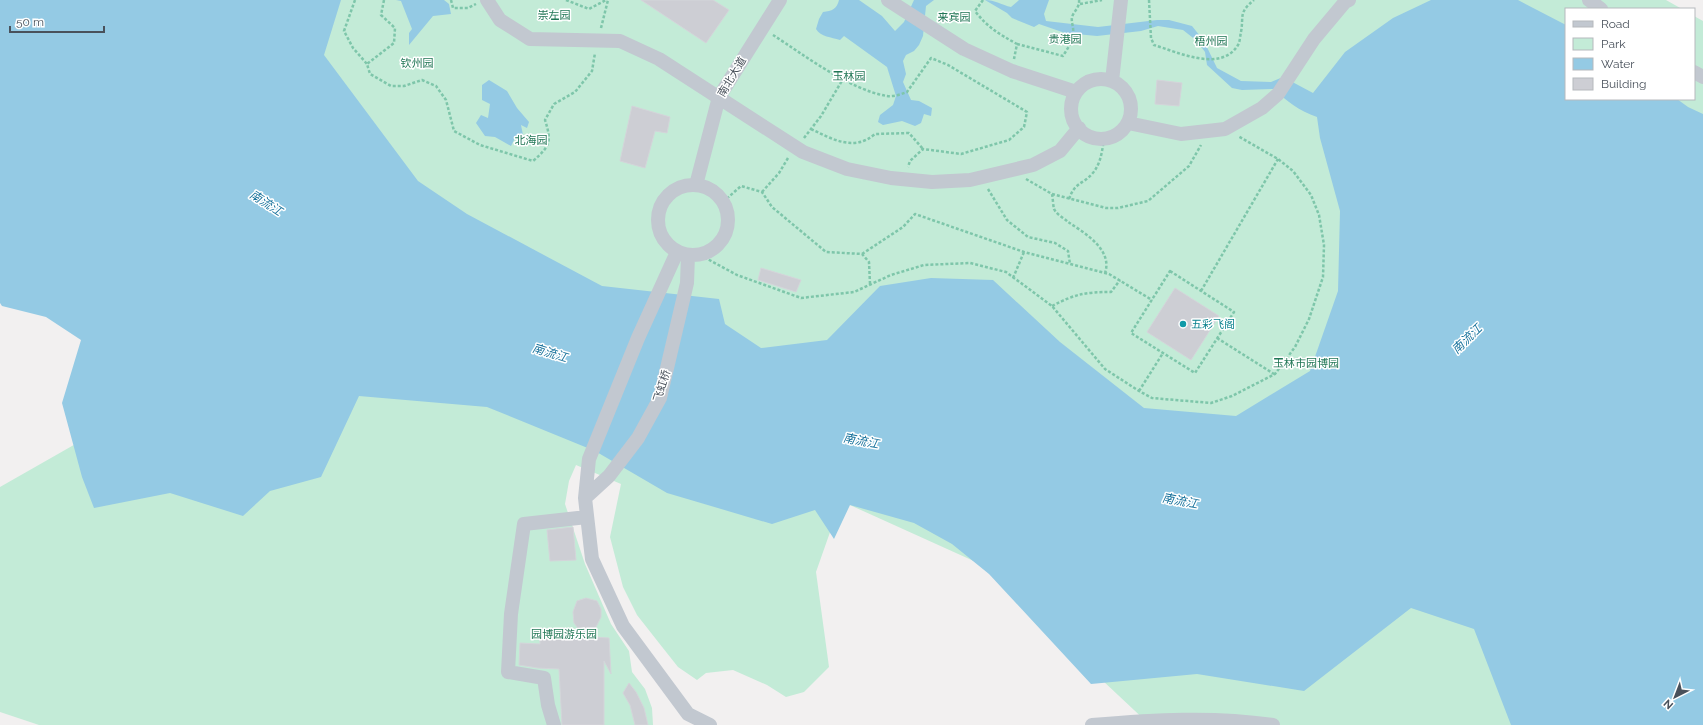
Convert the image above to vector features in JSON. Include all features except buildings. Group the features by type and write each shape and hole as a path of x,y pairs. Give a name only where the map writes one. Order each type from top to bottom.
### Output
{"street":[{"name":"南北大道","path":"696,185 719,97 780,0"},
{"path":"888,0 964,49 1012,71 1076,92"},
{"path":"1112,81 1121,0"},
{"path":"1128,123 1181,134 1225,129 1262,108 1278,94 1314,39 1345,2 1349,0"},
{"path":"1588,0 1600,8"},
{"path":"483,1 500,20 530,39 620,41 659,59 804,152 848,169 906,180 932,182 970,180 1033,165 1060,151 1078,128"},
{"path":"1102,79 1112,81 1121,86 1129,98 1131,113 1128,123 1122,131 1114,136 1095,138 1078,128 1073,120 1071,110 1072,101 1076,92 1083,85 1092,80 1102,79"},
{"path":"684,185 696,185 707,188 716,194 723,202 727,213 728,224 725,235 719,244 710,251 688,254 667,244 660,234 657,222 658,210 664,199 673,190 684,185"},
{"path":"688,254 665,279 638,338 589,459 585,498 592,559 623,626 688,714 710,725"},
{"name":"飞虹桥","path":"585,498 610,476 638,438 660,398 687,283 688,254"},
{"path":"554,725 548,705 544,678 508,672 511,614 524,524 588,517"},
{"path":"1092,725 1151,720 1246,721 1273,725"}],"path":[{"path":"355,0 344,30 353,48 366,64 370,74 392,86 404,86 422,80 436,86 446,100 454,131 480,145 533,160 546,149 550,134 545,120 554,104 575,92 592,71 607,0"},
{"path":"366,64 394,43 395,28 381,15 384,0"},
{"path":"451,0 454,8 468,8 483,1"},
{"path":"566,0 589,9 607,0"},
{"path":"983,0 974,11 983,22 994,31 1017,44 1063,56 1071,44 1074,33 1072,16 1080,2 1102,0"},
{"path":"1149,0 1151,38 1154,45 1206,60 1214,60 1229,53 1238,44 1241,29 1241,17 1248,5 1254,0"},
{"path":"762,28 843,79 867,90 888,97 908,92 931,58 948,65 1027,112 1024,127 1009,140 961,154 923,149 909,133 874,134 866,142 840,143 811,130"},
{"path":"1012,71 1017,44"},
{"path":"762,192 779,173 784,163 811,130 843,79"},
{"path":"688,254 737,275 801,298 854,292 891,275 924,265 970,263 1006,272 1052,306 1105,369 1139,391 1152,398 1211,403 1232,396 1275,374 1295,347 1309,319 1323,277 1324,245 1312,195 1294,171 1278,159 1225,129"},
{"path":"1019,168 1028,182 1052,194 1106,208 1118,208 1148,201 1189,166 1199,152 1206,131"},
{"path":"1069,199 1073,189 1093,173 1101,159 1104,138"},
{"path":"906,180 910,161 923,149"},
{"path":"1201,291 1278,159"},
{"path":"980,178 995,198 1007,220 1028,237 1055,243 1068,251 1070,264"},
{"path":"723,202 741,186 762,192 772,207 826,252 862,254 903,227 915,214 1024,252 1105,273 1120,280 1152,300"},
{"path":"1052,194 1054,209 1058,214 1103,250 1108,265 1105,273"},
{"path":"1013,278 1024,252"},
{"path":"862,254 869,262 870,284"},
{"path":"1170,271 1201,291 1234,312 1195,373 1131,333 1170,271"},
{"path":"1052,306 1070,296 1088,292 1111,292 1120,280"},
{"path":"1217,338 1275,374"},
{"path":"1139,391 1163,353"}],"green space":[{"name":"玉林市园博园","path":"250,0 1666,0 1680,8 1565,8 1565,100 1695,100 1695,17 1703,21 1703,725 1150,725 1086,665 998,572 841,501 816,572 829,667 804,692 786,697 767,685 733,670 706,673 697,680 678,667 637,615 623,587 610,537 621,484 576,465 569,481 565,504 585,564 611,624 629,651 632,672 645,689 652,708 653,725 39,725 0,712 0,487 151,401"}],"water":[{"name":"南流江","path":"0,0 341,0 324,55 418,181 467,214 602,286 719,299 725,324 761,348 827,340 880,286 931,278 993,280 1060,342 1144,408 1236,416 1310,371 1338,291 1340,211 1320,138 1317,117 1288,102 1273,89 1242,90 1232,88 1207,65 1205,52 1197,41 1183,30 1158,26 1141,31 1097,36 1065,33 1039,24 1034,27 1012,18 1007,13 985,0 1011,7 1019,0 1049,0 1044,14 1046,21 1098,27 1169,20 1192,26 1204,41 1217,68 1241,81 1271,82 1283,77 1313,93 1345,52 1393,18 1431,0 1518,0 1565,24 1565,100 1678,100 1688,107 1703,114 1703,725 1511,725 1474,629 1411,608 1304,691 1197,674 1091,684 989,574 952,544 914,523 850,505 834,539 815,510 772,524 667,493 595,451 487,407 359,396 321,477 270,491 243,516 170,493 94,508 82,477 62,403 81,340 46,317 2,306 0,303"},
{"path":"396,0 444,0 449,4 451,14 433,16 409,45 409,33 412,29 401,1"},
{"path":"839,0 859,0 882,16 895,31 904,22 914,0 934,0 926,6 923,36 919,45 914,51 906,55 903,61 906,74 903,82 911,100 919,101 932,108 931,116 924,114 921,123 915,126 902,121 883,125 878,122 880,115 893,105 896,96 887,67 844,36 840,40 823,35 816,29 823,12 834,9"},
{"path":"489,80 507,91 517,108 529,122 527,128 521,125 523,135 515,138 511,146 495,137 485,136 476,123 481,115 488,118 490,104 482,100 482,85"}],"place":[{"name":"五彩飞阁","path":"1183,324"}],"park label":[{"name":"崇左园","path":"554,15"},
{"name":"来宾园","path":"954,17"},
{"name":"贵港园","path":"1065,39"},
{"name":"梧州园","path":"1211,41"},
{"name":"钦州园","path":"417,63"},
{"name":"玉林园","path":"849,76"},
{"name":"北海园","path":"531,140"},
{"name":"园博园游乐园","path":"564,634"}]}
